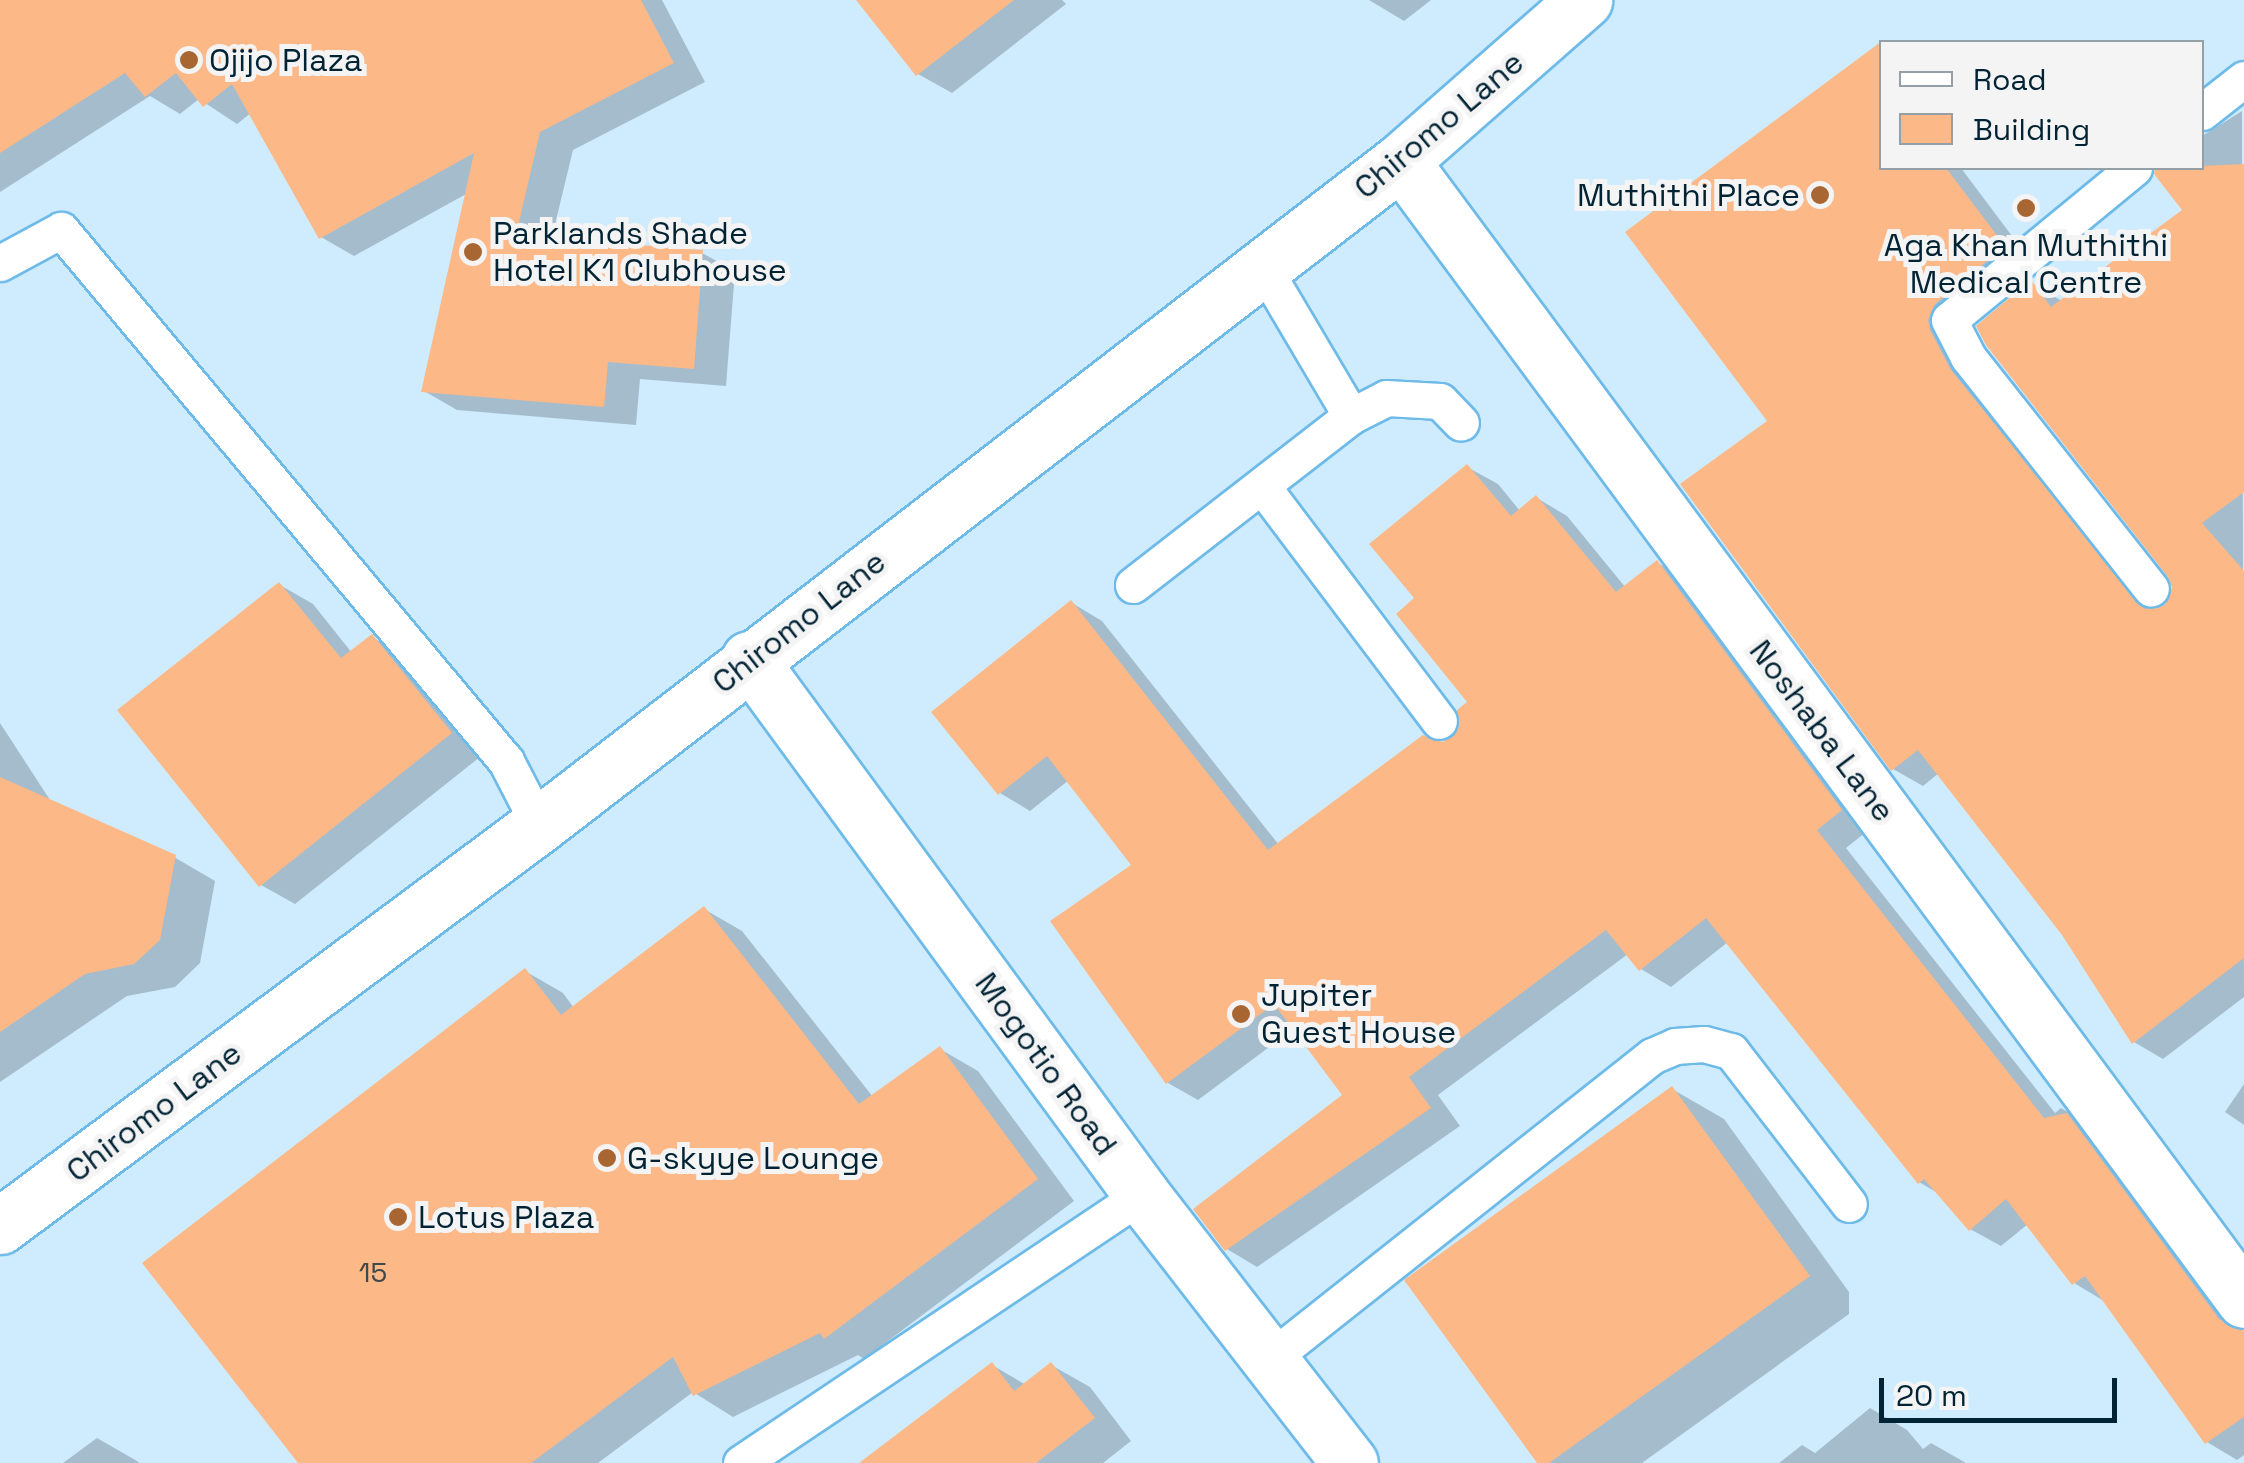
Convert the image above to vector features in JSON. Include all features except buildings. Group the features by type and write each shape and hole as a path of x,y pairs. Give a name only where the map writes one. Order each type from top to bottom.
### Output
{"street":[{"name":"Chiromo Lane","path":"0,1226 539,824 748,659 1401,161 1584,0"},
{"name":"Noshaba Lane","path":"1401,161 2244,1300"},
{"name":"Mogotio Road","path":"748,659 1142,1195 1350,1463"}],"lane":[{"path":"2204,110 2244,79"},
{"path":"2132,170 1949,320 1968,357 2151,589"},
{"path":"0,263 60,230 506,760 539,824"},
{"path":"1263,267 1351,416"},
{"path":"1133,585 1351,416 1386,398 1440,402 1461,423"},
{"path":"1262,486 1438,721"},
{"path":"1271,1358 1652,1056 1675,1046 1704,1044 1732,1051 1849,1204"},
{"path":"741,1463 1142,1195"}],"place":[{"name":"Ojijo Plaza","path":"189,60"},
{"name":"Muthithi Place","path":"1820,195"},
{"name":"Aga Khan Muthithi Medical Centre","path":"2026,208"},
{"name":"Parklands Shade Hotel K1 Clubhouse","path":"473,252"},
{"name":"Jupiter Guest House","path":"1241,1014"},
{"name":"G-skyye Lounge","path":"607,1158"},
{"name":"Lotus Plaza","path":"398,1217"}]}
